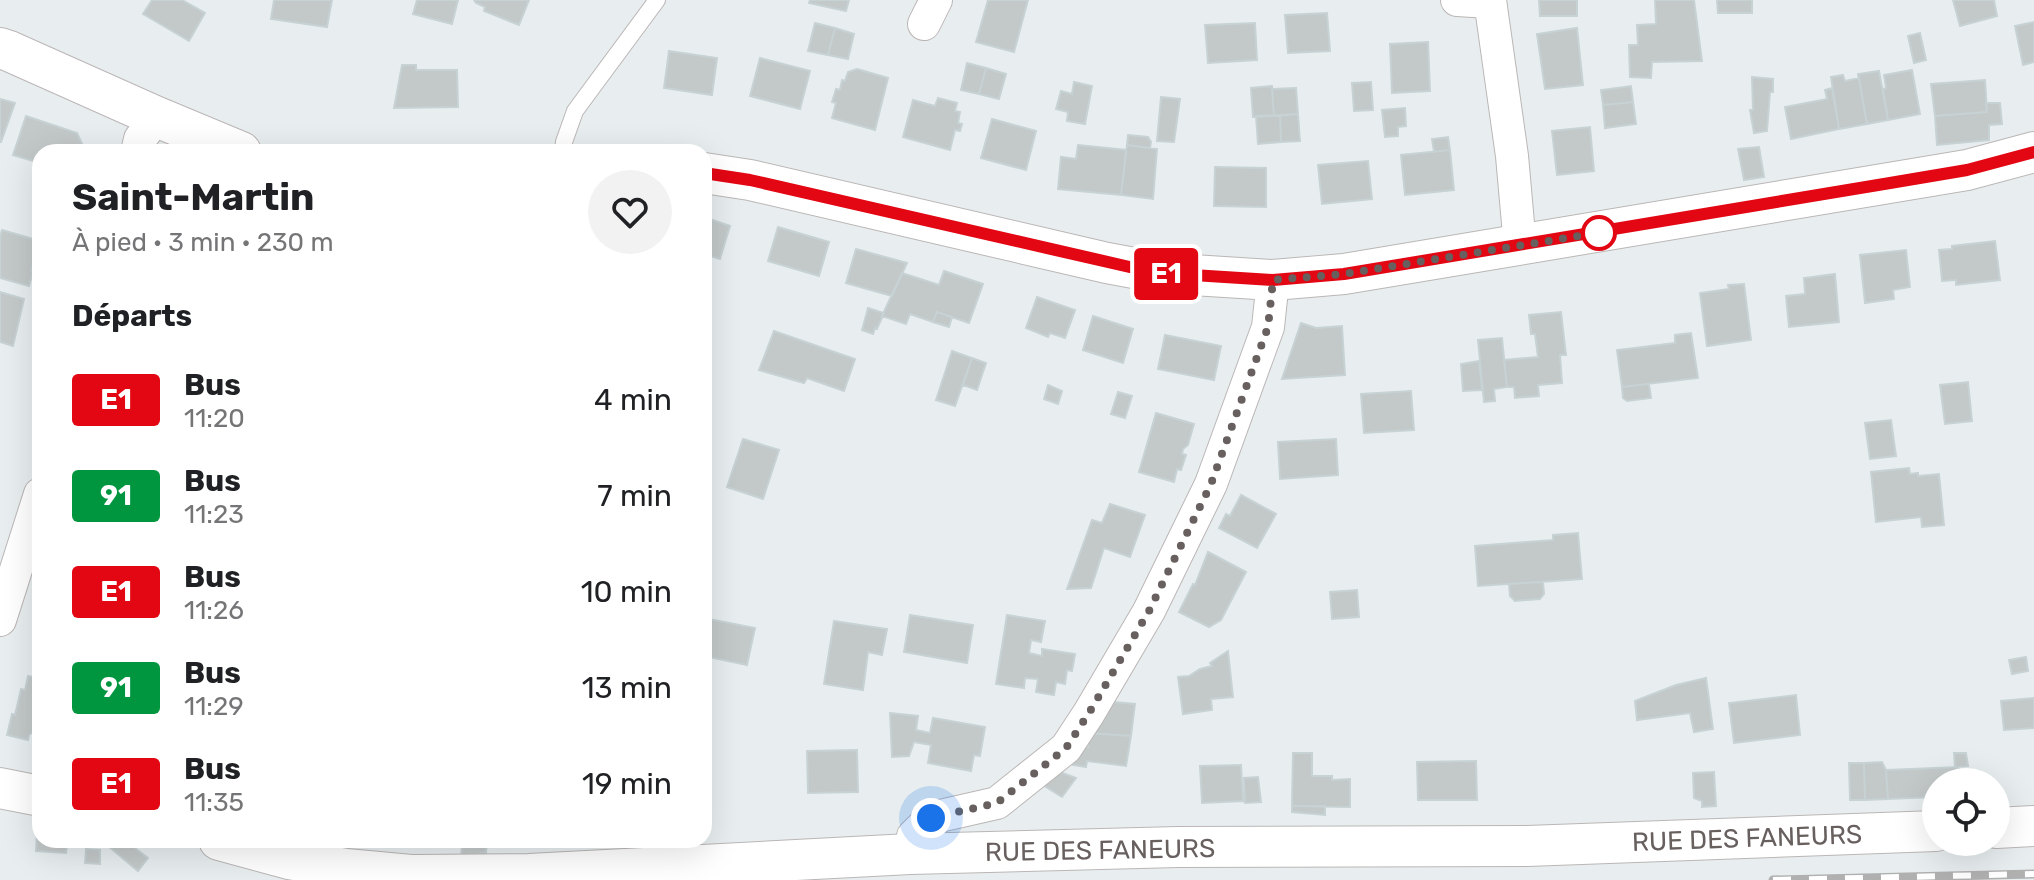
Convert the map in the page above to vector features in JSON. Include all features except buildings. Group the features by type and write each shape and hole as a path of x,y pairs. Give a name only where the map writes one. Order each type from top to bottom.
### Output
{"street":[{"path":"1457,0 1490,1 1512,156 1520,246"},
{"path":"0,48 222,144"},
{"path":"139,144 157,117"},
{"path":"712,174 750,180 1134,268 1161,273 1273,280 1344,274 1520,246 1967,170 2034,152"},
{"path":"910,854 913,836 931,818 997,803 1066,748 1089,713 1149,611 1211,484 1268,327 1273,280"},
{"path":"0,620 32,519"},
{"path":"0,788 32,794"},
{"path":"2010,827 2034,826"},
{"name":"RUE DES FANEURS","path":"248,848 346,869 411,875 529,874 910,854 1178,847 1527,846 1922,832"}],"lane":[{"path":"564,144 575,111 657,0"}],"railway":[{"path":"1773,880 2034,874"}],"bus line":[{"name":"E1","path":"712,174 750,180 1107,263 1161,273 1273,280 1344,274 1582,236 1967,170 2034,152"}],"route":[{"path":"931,818 997,803 1066,748 1089,713 1149,611 1211,484 1268,327 1273,280 1344,274 1610,231 1599,233"}]}
